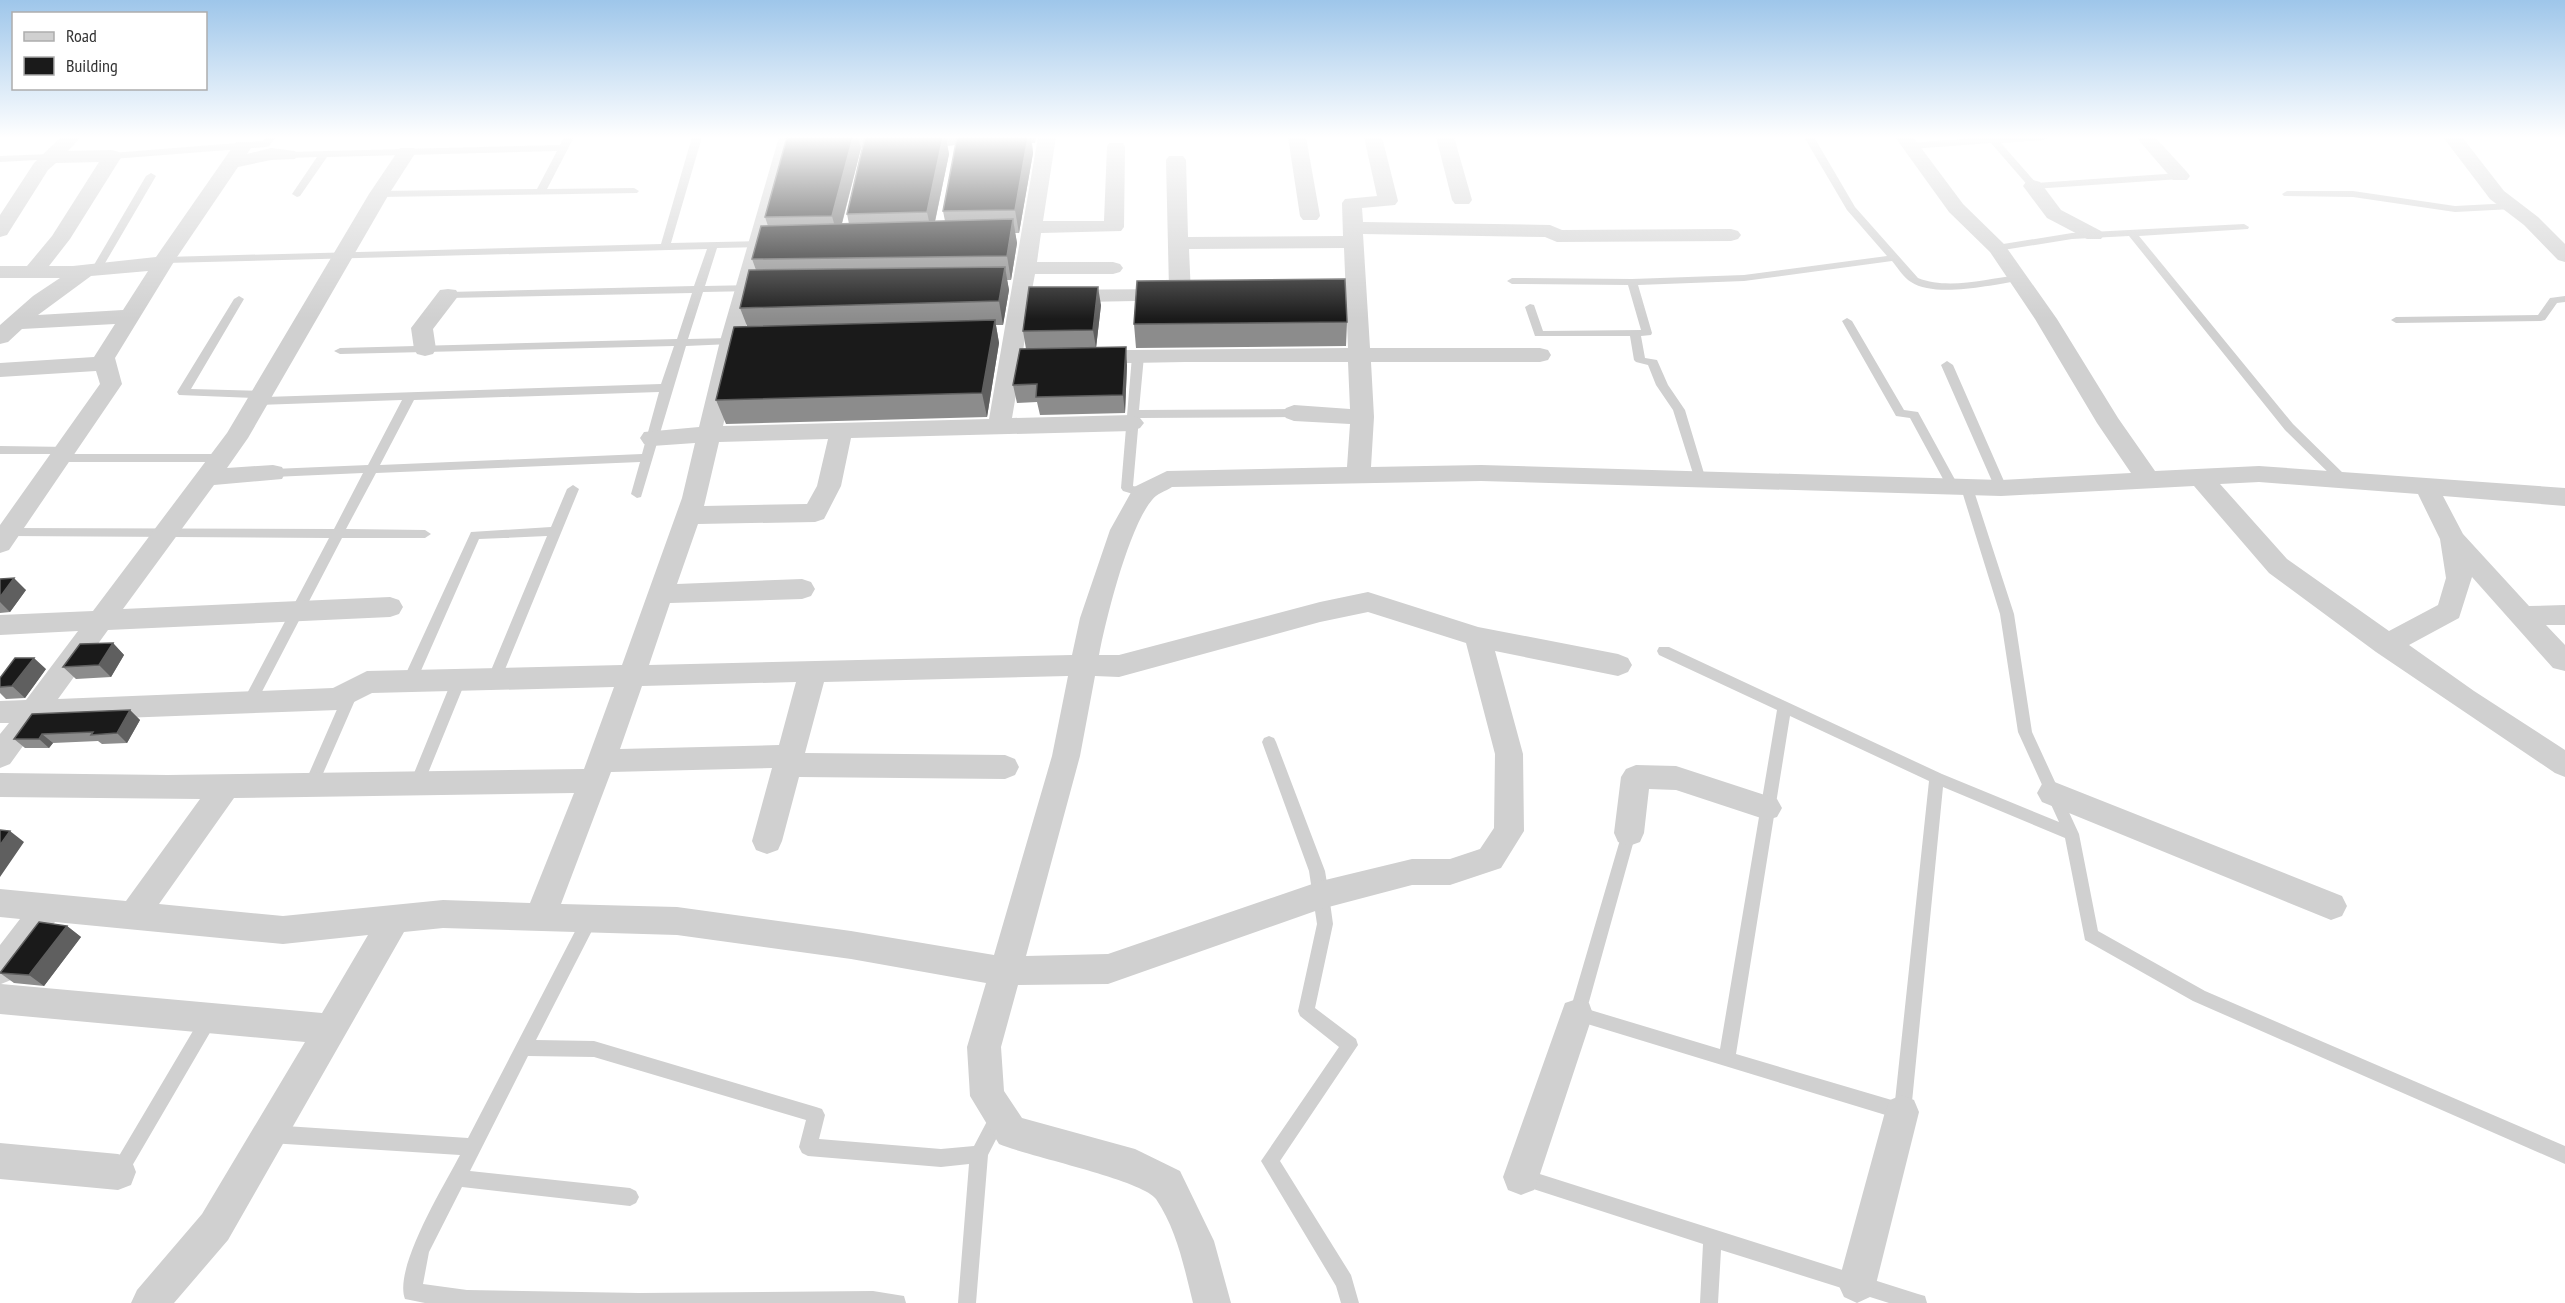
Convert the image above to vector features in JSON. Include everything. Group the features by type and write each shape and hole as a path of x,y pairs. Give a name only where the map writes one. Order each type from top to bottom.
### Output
{"street":[{"path":"0,231 21,198"},
{"path":"33,272 60,239 86,198"},
{"path":"5,538 111,384 104,358 164,262 208,198"},
{"path":"0,756 214,467 259,398 377,198"},
{"path":"540,917 598,771 689,515 709,435 743,341 768,244 777,198"},
{"path":"999,428 1033,198"},
{"path":"1027,234 1114,226 1115,198"},
{"path":"1177,198 1180,295"},
{"path":"1307,198 1310,216"},
{"path":"1359,475 1362,417 1352,203 1388,201 1387,198"},
{"path":"1949,198 1997,248 2046,320 2109,423 2149,482"},
{"path":"2042,198 2054,214 2094,235"},
{"path":"2501,198 2532,221 2565,256"},
{"path":"1178,243 1354,235 1550,231 1557,236 1731,235"},
{"path":"0,272 90,270 164,262"},
{"path":"1020,284 1113,268"},
{"path":"12,320 90,270"},
{"path":"1020,284 1203,295"},
{"path":"1332,293 1356,293"},
{"path":"425,349 422,328 448,295"},
{"path":"12,320 130,316"},
{"path":"991,335 1014,334"},
{"path":"1010,358 1540,355"},
{"path":"0,370 106,363"},
{"path":"1294,413 1362,417"},
{"path":"649,448 709,435 999,428 1133,418"},
{"path":"689,515 815,513 829,486 841,432"},
{"path":"214,467 273,473"},
{"path":"1212,1303 1196,1240 1167,1184 1135,1167 1011,1132 987,1096 984,1047 1066,756 1093,618 1123,530 1143,494 1167,479 1481,473 2001,488 2149,482 2259,474 2565,497"},
{"path":"2201,478 2278,566 2386,645 2565,765"},
{"path":"2426,486 2453,539 2563,661"},
{"path":"2386,645 2450,611 2459,578 2453,539"},
{"path":"661,594 802,589"},
{"path":"0,712 338,699 367,682 1119,666 1320,612 1368,602 1479,637 1618,665"},
{"path":"0,625 390,606"},
{"path":"2522,616 2565,615"},
{"path":"0,903 283,930 443,914 677,921 851,945 1004,971 1108,969 1321,895 1412,872 1450,872 1490,859 1509,831 1509,754 1479,637"},
{"path":"767,840 813,672"},
{"path":"0,785 226,786 417,783 789,760 1005,767"},
{"path":"1629,833 1636,777 1676,778 1767,808"},
{"path":"134,916 226,786"},
{"path":"2052,793 2331,906"},
{"path":"0,970 47,908"},
{"path":"150,1303 215,1227 395,919"},
{"path":"0,999 330,1029"},
{"path":"1521,1177 1577,1014"},
{"path":"1857,1284 1902,1112"},
{"path":"0,1161 118,1172"}],"lane":[{"path":"90,270 137,198"},
{"path":"665,248 679,198"},
{"path":"1845,198 1851,208 1914,280 1926,285 2018,278"},
{"path":"2385,198 2455,209 2512,206"},
{"path":"1997,248 2094,235 2244,227"},
{"path":"2132,233 2289,427 2343,480"},
{"path":"164,262 768,244"},
{"path":"637,494 666,388 713,246"},
{"path":"1512,281 1632,282 1744,278 1893,258"},
{"path":"1530,307 1539,334 1647,333 1632,282"},
{"path":"448,295 757,288"},
{"path":"239,299 183,392 259,398 666,388"},
{"path":"2396,320 2541,318 2554,300 2565,299"},
{"path":"1847,321 1900,413 1914,415 1960,487 2007,614 2025,732 2072,834 2091,935 2199,996 2565,1155"},
{"path":"1635,333 1640,360 1653,363 1662,385 1679,410 1700,480"},
{"path":"340,351 743,341"},
{"path":"1138,356 1127,488 1143,494"},
{"path":"1947,365 2001,488"},
{"path":"249,703 410,396"},
{"path":"1133,418 1294,413"},
{"path":"273,473 649,448"},
{"path":"0,450 214,467"},
{"path":"494,680 573,489"},
{"path":"409,682 475,535 555,531"},
{"path":"5,538 166,533 425,534"},
{"path":"1664,651 1937,778 2072,834"},
{"path":"417,783 459,680"},
{"path":"311,785 352,691"},
{"path":"1727,1059 1784,707"},
{"path":"1269,742 1317,871 1325,924 1306,1011 1350,1045 1270,1161 1344,1282 1350,1303"},
{"path":"1629,833 1577,1014 1902,1112 1937,778"},
{"path":"590,919 420,1250 412,1292 430,1299 873,1300 897,1303"},
{"path":"118,1172 209,1018"},
{"path":"522,1048 594,1049 816,1115 808,1147 941,1158 979,1154"},
{"path":"967,1303 979,1154 1000,1114"},
{"path":"270,1134 471,1147"},
{"path":"1521,1177 1918,1303"},
{"path":"456,1178 630,1197"},
{"path":"1709,1303 1713,1238"}],"building":[{"path":"770,198 837,198 832,216 765,217"},
{"path":"851,198 930,198 927,212 847,214"},
{"path":"945,198 1017,198 1015,210 943,211"},
{"path":"1013,219 1007,256 752,259 761,226"},
{"path":"1005,267 999,301 740,308 749,270"},
{"path":"1345,279 1347,322 1134,324 1137,281"},
{"path":"1029,287 1098,287 1093,330 1023,331"},
{"path":"995,320 982,393 716,400 734,327"},
{"path":"1126,347 1123,395 1036,397 1037,384 1013,385 1020,349"},
{"path":"14,578 0,597 0,579"},
{"path":"113,643 99,665 63,667 80,644"},
{"path":"15,658 34,658 12,686 0,687 0,678"},
{"path":"130,710 117,733 42,734 39,739 14,739 32,714"},
{"path":"0,830 10,831 0,845"},
{"path":"39,922 67,926 29,975 0,973"}]}
